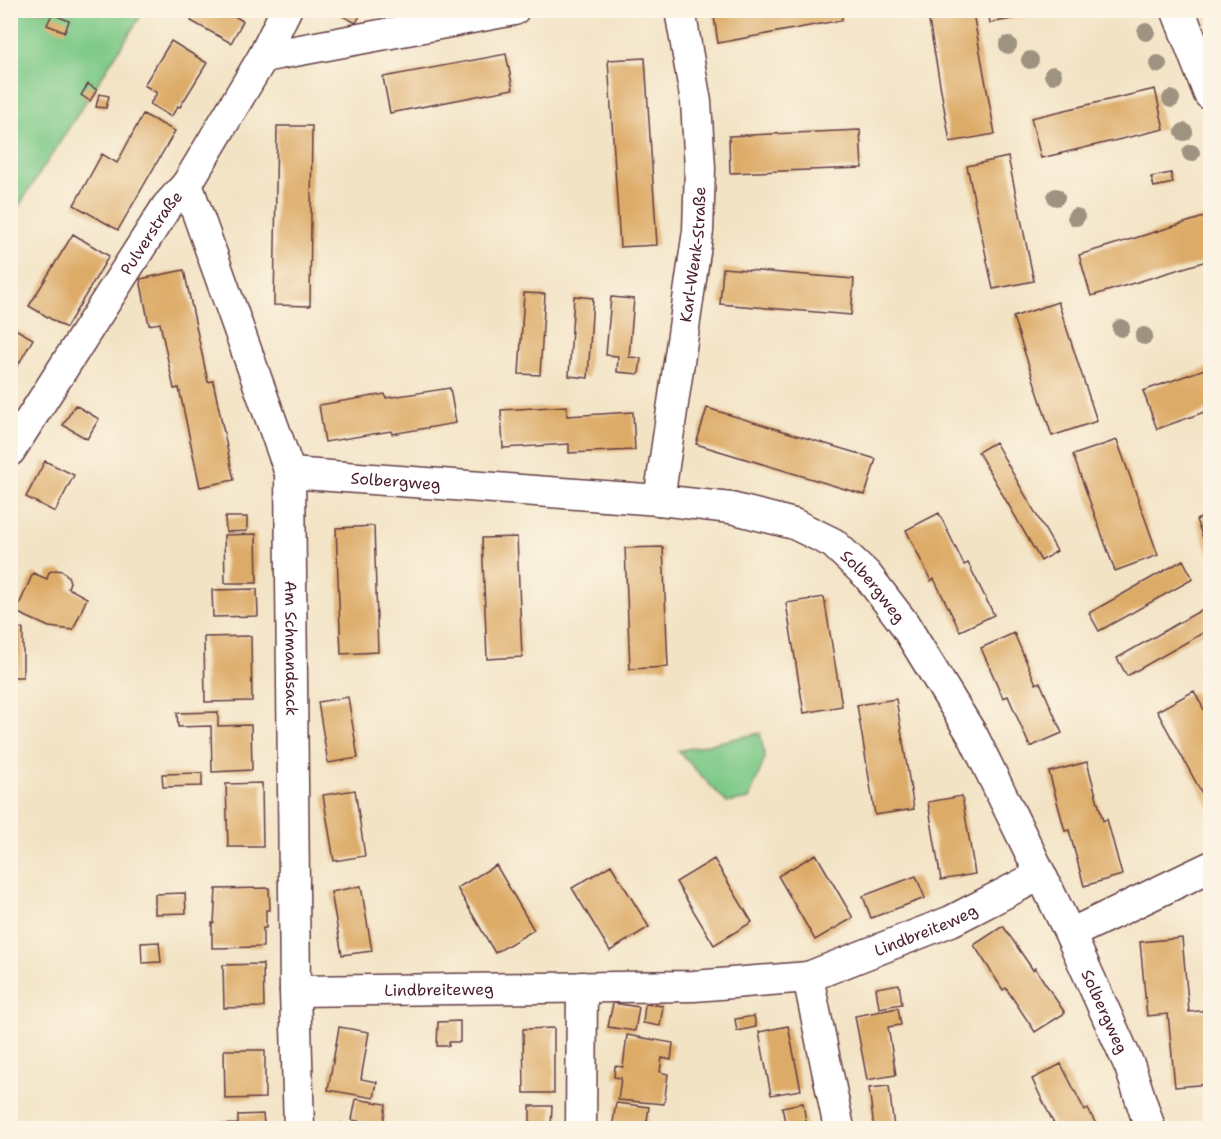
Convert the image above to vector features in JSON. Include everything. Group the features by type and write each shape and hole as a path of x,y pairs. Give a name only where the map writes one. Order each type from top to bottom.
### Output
{"main road":[{"path":"1178,10 1210,93"}],"street":[{"name":"Pulverstraße","path":"10,451 167,206 187,184 263,57 286,10"},
{"path":"263,57 514,10"},
{"name":"Karl-Wenk-Straße","path":"659,500 699,221 700,168 696,102 680,10"},
{"name":"Am Schmandsack","path":"187,184 290,473 298,1128"},
{"name":"Solbergweg","path":"290,473 659,500 731,508 794,524 833,543 863,570 903,622 967,726 1070,934 1130,1068 1150,1128"},
{"path":"1070,934 1210,867"},
{"name":"Lindbreiteweg","path":"295,991 694,986 808,977 951,921 1040,875"},
{"path":"808,977 839,1128"},
{"path":"581,1128 582,987"}],"green space":[{"path":"11,11 144,11 11,218"},
{"path":"760,733 765,758 749,799 727,803 678,751"}],"building":[{"path":"196,10 224,10 243,21 231,43 191,21"},
{"path":"331,10 363,10 356,23"},
{"path":"376,10 394,10 390,18"},
{"path":"713,10 841,10 842,20 718,43"},
{"path":"988,10 1047,10 1047,12 990,23"},
{"path":"973,13 995,134 950,142 929,21"},
{"path":"52,14 69,21 65,32 47,25"},
{"path":"171,41 207,63 180,107 178,106 171,117 150,104 157,93 144,85"},
{"path":"506,54 513,89 390,113 383,77"},
{"path":"645,58 657,245 620,247 608,60"},
{"path":"88,84 97,90 90,101 81,95"},
{"path":"1155,89 1164,129 1041,158 1031,118"},
{"path":"99,94 109,96 106,108 96,107"},
{"path":"143,114 175,131 118,230 74,205 102,154 117,163"},
{"path":"277,126 312,126 310,306 274,305"},
{"path":"860,130 862,168 730,173 729,136"},
{"path":"1008,157 1034,281 993,289 967,166"},
{"path":"1171,173 1173,183 1154,187 1151,177"},
{"path":"1204,217 1210,240 1210,260 1091,296 1079,255"},
{"path":"73,234 109,256 66,328 29,306"},
{"path":"723,268 854,279 851,315 720,304"},
{"path":"184,270 208,382 213,381 234,480 200,487 179,388 174,389 160,323 149,325 140,279"},
{"path":"524,293 545,294 540,375 519,374"},
{"path":"574,296 593,298 588,378 569,376"},
{"path":"611,297 634,299 629,357 641,358 639,374 617,372 618,356 606,355"},
{"path":"1058,302 1097,421 1052,436 1013,317"},
{"path":"10,326 33,339 10,379"},
{"path":"1210,367 1210,410 1157,429 1143,391"},
{"path":"450,388 456,423 325,442 319,405 385,394 386,398"},
{"path":"75,405 99,419 87,439 63,425"},
{"path":"567,406 567,416 633,412 635,450 569,453 569,444 503,448 501,410"},
{"path":"707,408 876,459 865,495 696,444"},
{"path":"1117,440 1158,555 1115,571 1073,455"},
{"path":"995,442 1057,551 1041,561 978,452"},
{"path":"45,461 74,475 55,512 26,497"},
{"path":"939,513 964,565 968,563 994,615 960,631 934,579 931,581 906,530"},
{"path":"1210,514 1210,556 1196,520"},
{"path":"225,517 247,517 247,531 226,532"},
{"path":"374,526 378,652 341,654 336,528"},
{"path":"256,534 257,583 225,583 224,535"},
{"path":"517,537 522,657 487,659 482,538"},
{"path":"663,547 668,667 630,669 625,548"},
{"path":"1183,560 1193,579 1099,631 1089,613"},
{"path":"56,570 68,576 70,582 68,588 87,598 73,630 49,627 16,612 33,573 47,579 49,572"},
{"path":"257,589 258,616 213,617 212,590"},
{"path":"824,597 842,706 804,713 786,603"},
{"path":"1210,605 1210,629 1127,676 1117,658"},
{"path":"10,629 23,629 23,677 10,677"},
{"path":"1014,633 1036,684 1040,682 1062,733 1030,747 1008,696 1003,698 981,648"},
{"path":"251,636 252,701 205,702 204,637"},
{"path":"1194,691 1210,721 1210,808 1157,711"},
{"path":"348,697 358,758 328,763 318,702"},
{"path":"896,699 914,809 875,815 857,705"},
{"path":"218,712 218,726 251,725 252,770 212,772 211,726 178,727 177,713"},
{"path":"10,751 12,751 13,767 10,767"},
{"path":"1087,762 1103,821 1107,819 1122,875 1084,886 1069,830 1065,831 1049,772"},
{"path":"202,773 202,786 163,787 162,774"},
{"path":"262,783 263,847 228,847 226,784"},
{"path":"355,790 365,856 334,861 323,795"},
{"path":"962,796 975,874 941,880 928,802"},
{"path":"816,854 853,918 815,940 778,876"},
{"path":"714,859 752,922 714,945 676,882"},
{"path":"496,865 534,930 495,953 457,888"},
{"path":"611,865 649,927 610,951 572,888"},
{"path":"916,876 925,898 871,918 863,896"},
{"path":"361,886 372,951 342,955 331,892"},
{"path":"269,888 270,910 266,910 263,947 212,948 216,889"},
{"path":"185,893 186,913 155,914 155,894"},
{"path":"1003,926 1065,1013 1035,1032 1006,988 1003,990 974,945"},
{"path":"1182,938 1189,1012 1210,1010 1210,1084 1175,1087 1168,1014 1147,1016 1140,942"},
{"path":"159,942 161,962 142,963 141,943"},
{"path":"263,964 264,1007 224,1008 223,965"},
{"path":"899,984 902,1004 879,1008 876,988"},
{"path":"613,1003 639,1007 635,1031 608,1027"},
{"path":"645,1004 663,1006 660,1026 643,1023"},
{"path":"898,1008 901,1025 888,1027 896,1075 867,1080 855,1016"},
{"path":"754,1016 756,1027 737,1031 735,1019"},
{"path":"460,1021 460,1042 449,1042 449,1046 437,1046 438,1022"},
{"path":"788,1026 801,1090 771,1095 759,1032"},
{"path":"339,1027 369,1032 361,1079 377,1082 374,1098 328,1090"},
{"path":"554,1028 554,1093 524,1093 523,1029"},
{"path":"627,1035 673,1043 671,1060 662,1058 660,1072 668,1074 664,1104 618,1100 621,1078 614,1077 615,1066 623,1067"},
{"path":"224,1050 265,1050 265,1098 225,1099"},
{"path":"1061,1064 1085,1111 1088,1109 1098,1128 1061,1128 1058,1124 1055,1126 1032,1079"},
{"path":"889,1086 894,1128 874,1128 869,1088"},
{"path":"356,1099 386,1104 383,1126 352,1120"},
{"path":"616,1103 649,1107 646,1128 612,1128"},
{"path":"803,1103 807,1128 786,1128 782,1107"},
{"path":"530,1106 552,1106 551,1128 530,1128"},
{"path":"263,1114 264,1124 238,1125 238,1115"},
{"path":"341,1123 363,1127 363,1128 340,1128"},
{"path":"237,1124 237,1128 190,1128 190,1125"}]}
